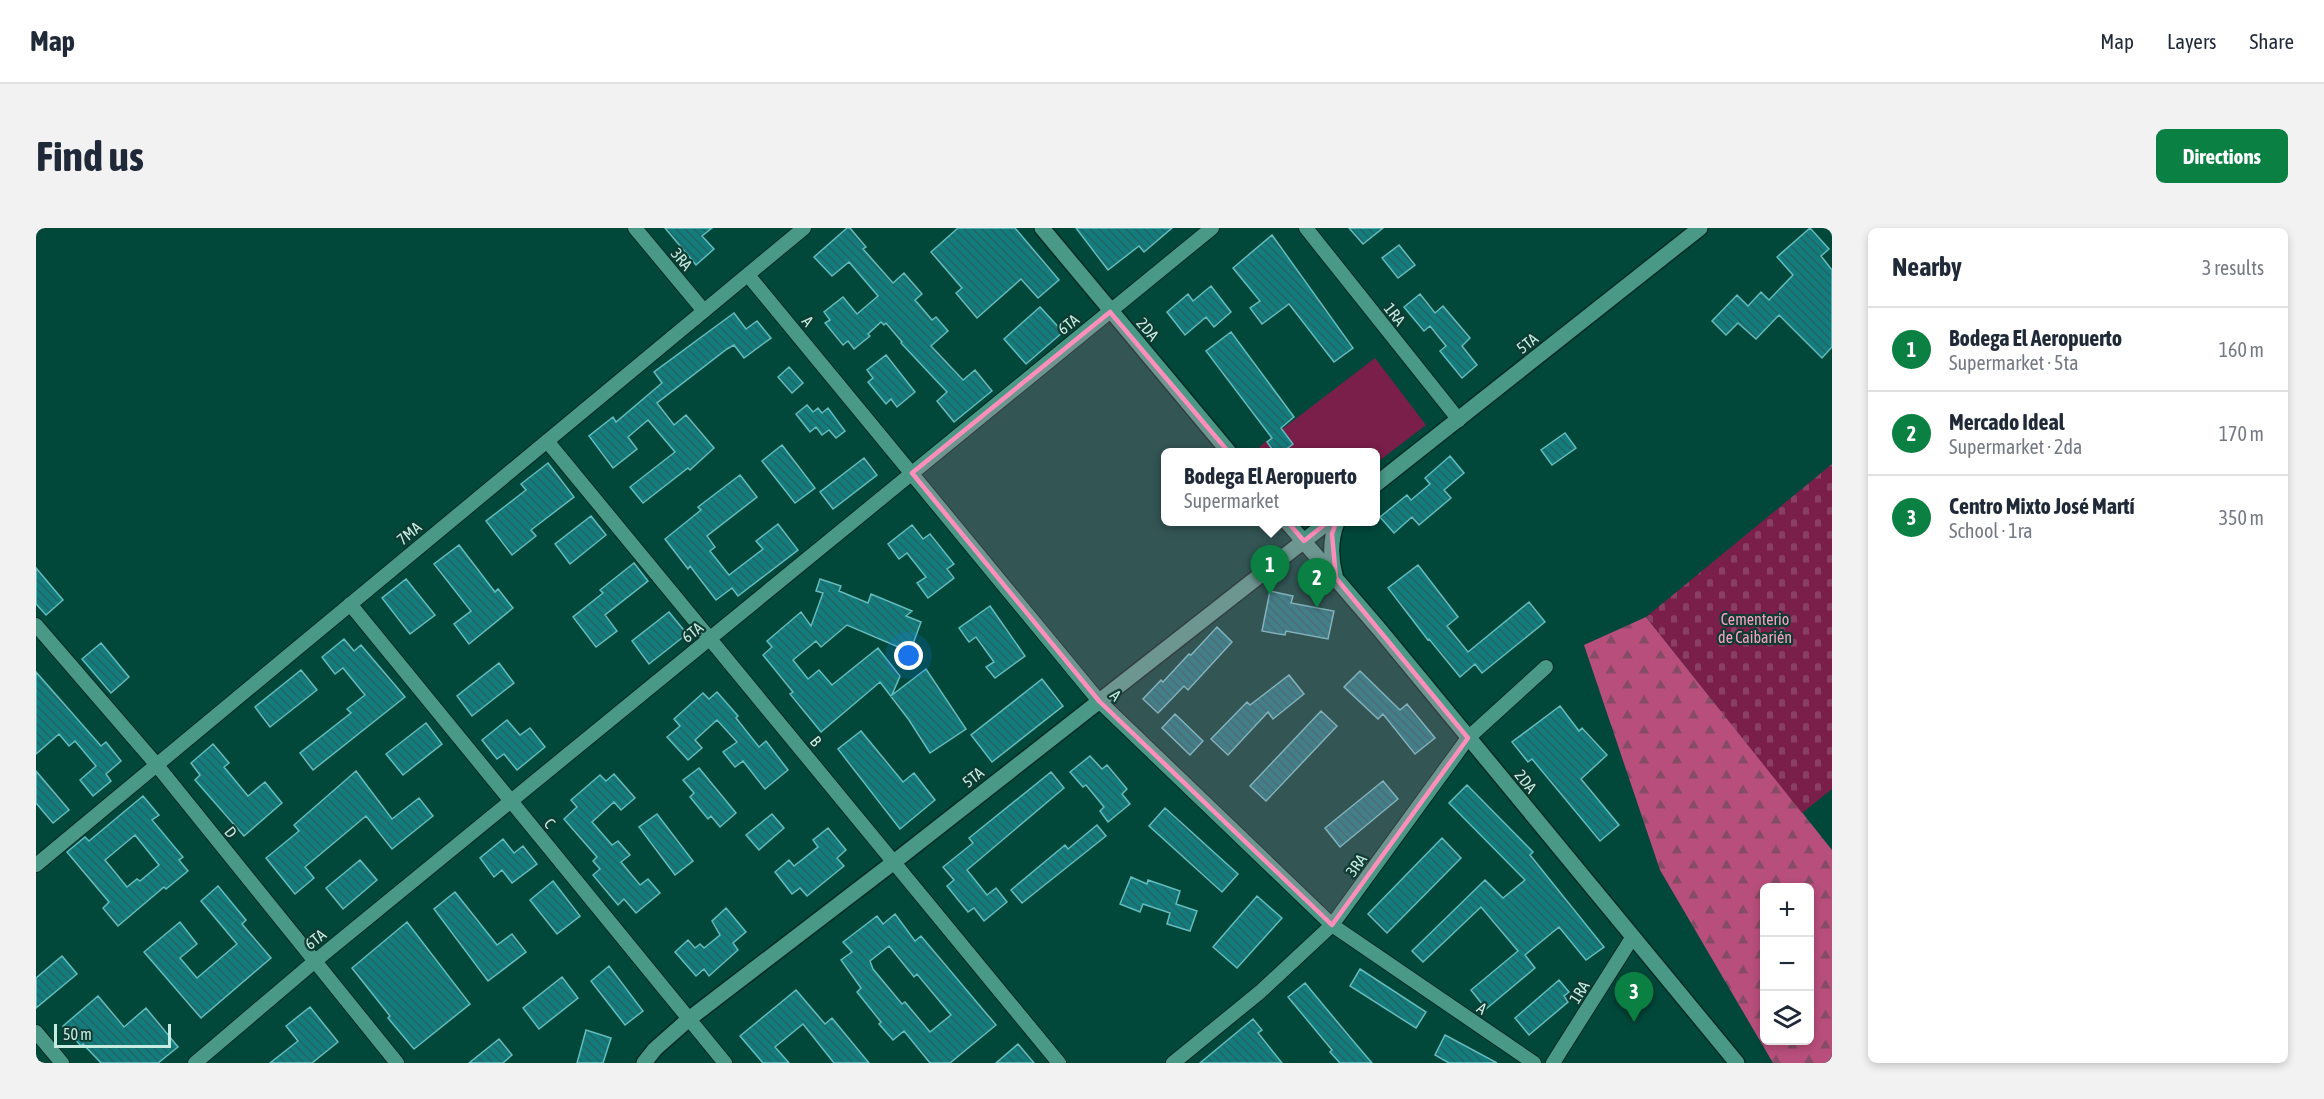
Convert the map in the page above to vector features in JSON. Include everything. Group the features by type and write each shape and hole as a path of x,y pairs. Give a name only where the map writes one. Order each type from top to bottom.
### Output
{"street":[{"name":"3RA","path":"635,228 704,310"},
{"name":"7MA","path":"36,865 804,228"},
{"name":"2DA","path":"1042,228 1225,448"},
{"name":"6TA","path":"195,1063 314,962 1212,228"},
{"name":"1RA","path":"1306,228 1459,420"},
{"name":"5TA","path":"1380,481 1700,228"},
{"name":"A","path":"748,275 1099,701 1332,925 1534,1063"},
{"name":"B","path":"547,441 1059,1063"},
{"name":"2DA","path":"1291,526 1737,1063"},
{"name":"5TA","path":"644,1063 689,1019 894,862 1323,526"},
{"path":"1335,526 1332,534 1331,551 1336,578"},
{"name":"C","path":"350,604 724,1063"},
{"name":"D","path":"36,625 156,764 397,1063"},
{"name":"3RA","path":"1173,1063 1260,992 1332,925 1468,738 1546,668"},
{"name":"1RA","path":"1553,1063 1632,938"},
{"path":"36,1032 62,1063"}],"highlighted area":[{"path":"1110,312 1304,541 1340,512 1332,534 1336,578 1468,738 1332,925 1099,701 912,473"}],"green space":[{"path":"1375,358 1426,425 1380,460 1380,448 1259,447"},
{"name":"Cementerio de Caibarién","path":"1832,464 1832,789 1802,813 1646,617"},
{"path":"1646,617 1832,850 1832,1063 1773,1063 1762,1045 1814,1045 1814,883 1760,883 1760,1041 1660,870 1584,645"}],"building":[{"path":"665,228 712,228 702,236 714,249 696,265"},
{"path":"847,228 850,228 866,247 863,249 893,283 904,273 922,294 915,300 932,320 936,317 948,331 931,346 963,380 975,370 992,391 954,422 937,401 947,392 901,343 886,323 884,325 881,322 868,334 870,336 854,349 848,341 843,345 825,323 830,320 824,312 843,297 857,314 878,296 849,262 832,276 814,257"},
{"path":"958,228 1015,228 1059,280 1038,298 1021,279 977,318 956,293 962,288 931,252"},
{"path":"1076,228 1172,228 1144,252 1139,246 1108,270"},
{"path":"1349,228 1383,228 1363,244"},
{"path":"1810,228 1829,249 1821,256 1832,270 1832,347 1822,358 1779,315 1756,339 1738,323 1726,335 1712,321 1737,295 1748,306 1761,292 1769,300 1793,275 1777,257"},
{"path":"1272,235 1353,348 1334,362 1289,304 1262,324 1250,308 1260,301 1233,268"},
{"path":"1399,245 1415,265 1398,278 1382,258"},
{"path":"1211,286 1231,312 1214,327 1206,317 1185,335 1167,312 1188,294 1193,301"},
{"path":"1420,294 1435,313 1443,306 1470,338 1462,346 1477,365 1462,378 1440,351 1446,346 1430,326 1424,331 1404,307"},
{"path":"1040,307 1063,332 1026,364 1004,339"},
{"path":"734,313 746,329 757,321 771,338 744,358 734,345 657,403 674,425 686,415 714,448 690,470 688,468 643,503 630,487 675,452 648,420 628,437 637,449 613,468 589,436 613,417 616,422 662,383 654,372"},
{"path":"1231,332 1294,417 1281,428 1293,444 1288,448 1271,448 1267,442 1272,438 1206,351"},
{"path":"886,355 915,392 897,407 891,399 886,404 868,382 873,378 867,370"},
{"path":"789,367 803,383 792,393 778,377"},
{"path":"807,405 813,412 818,408 822,413 828,408 845,431 836,438 829,430 822,435 816,427 810,432 796,414"},
{"path":"1565,433 1576,448 1552,465 1541,450"},
{"path":"782,445 815,488 795,503 762,461"},
{"path":"1450,456 1464,473 1444,490 1451,498 1419,525 1412,517 1394,533 1380,517 1407,495 1411,500 1430,484 1425,478"},
{"path":"864,458 877,475 833,509 820,492"},
{"path":"548,463 574,497 531,530 536,536 512,555 486,521 526,490 521,484"},
{"path":"740,475 757,497 707,536 715,547 710,551 729,575 763,549 756,541 778,524 798,550 738,596 732,588 716,600 690,566 688,569 665,539 701,510 698,507"},
{"path":"591,516 606,535 570,564 555,544"},
{"path":"912,525 923,539 930,534 954,564 947,569 954,578 928,598 917,583 926,577 907,553 899,559 888,544"},
{"path":"459,545 495,592 498,589 513,608 469,644 454,624 471,611 434,564"},
{"path":"634,563 648,581 605,615 617,631 596,647 573,617 603,593 600,590"},
{"path":"1418,565 1458,617 1447,626 1468,652 1529,602 1545,622 1482,673 1475,664 1460,677 1388,588"},
{"path":"36,568 63,600 46,615 36,604"},
{"path":"406,579 435,615 410,634 382,598"},
{"path":"820,579 841,586 839,591 868,603 871,594 912,611 906,616 921,622 910,652 847,625 821,647 816,641 793,660 808,679 819,670 832,685 878,648 900,676 892,695 926,669 966,729 930,753 909,720 880,682 821,732 790,694 793,692 763,655 772,647 767,641 801,612 811,626 823,593 816,591"},
{"path":"1270,591 1293,596 1291,603 1334,611 1328,639 1286,631 1285,635 1262,631"},
{"path":"990,606 1025,656 995,678 986,667 994,662 976,637 969,642 959,628"},
{"path":"669,612 687,634 649,664 632,641"},
{"path":"1217,627 1232,642 1188,690 1184,686 1158,713 1143,699 1161,680 1163,682 1189,654 1191,655"},
{"path":"344,639 354,651 361,645 405,697 313,770 300,753 351,713 347,709 365,695 343,668 335,674 322,657"},
{"path":"101,643 129,677 111,693 82,659"},
{"path":"499,663 514,683 472,716 457,696"},
{"path":"301,670 317,690 270,727 255,707"},
{"path":"1360,671 1400,710 1407,704 1435,738 1415,754 1383,714 1378,719 1344,687"},
{"path":"36,672 101,746 106,742 121,761 106,774 111,781 93,796 80,780 96,766 75,741 69,746 59,734 36,754"},
{"path":"1289,675 1304,694 1273,719 1268,712 1228,755 1211,739 1247,702 1250,705"},
{"path":"1042,679 1063,706 992,762 971,735"},
{"path":"717,692 738,716 736,718 759,747 766,741 788,770 765,789 743,761 735,767 723,752 737,742 717,720 695,740 702,748 688,760 667,737 680,726 674,719 703,693 709,699"},
{"path":"1560,706 1579,731 1582,728 1607,755 1581,779 1619,825 1600,841 1532,759 1528,762 1512,742"},
{"path":"1321,711 1337,726 1266,801 1250,786"},
{"path":"1175,714 1203,741 1190,755 1162,728"},
{"path":"507,720 520,735 530,728 545,747 517,770 504,754 497,759 482,740"},
{"path":"426,723 442,744 403,775 386,754"},
{"path":"861,731 903,782 914,773 935,800 900,829 838,749"},
{"path":"213,744 229,763 224,767 248,796 265,782 282,803 244,836 195,780 200,775 191,763"},
{"path":"1090,756 1102,769 1107,765 1127,789 1122,794 1130,804 1108,822 1100,811 1104,807 1086,785 1083,787 1070,772"},
{"path":"699,768 736,813 720,827 711,816 708,819 690,797 694,793 683,780"},
{"path":"36,771 69,810 53,823 36,803"},
{"path":"356,771 392,819 419,798 433,816 392,849 366,816 305,867 314,878 295,894 266,858 299,831 294,825"},
{"path":"1051,772 1064,788 967,870 987,895 996,888 1007,902 984,921 974,908 968,912 947,886 954,880 943,867 973,843 969,838"},
{"path":"614,774 635,798 621,810 614,802 592,822 612,845 618,841 630,855 621,862 640,885 648,879 660,893 636,913 624,899 618,905 593,875 600,869 593,861 597,857 564,819 577,807 571,800 600,775 606,781"},
{"path":"1383,781 1398,799 1340,847 1325,828"},
{"path":"1467,785 1533,852 1530,855 1604,947 1586,960 1559,927 1525,955 1535,968 1486,1009 1471,990 1518,951 1481,907 1423,962 1412,951 1485,880 1503,898 1525,880 1449,803"},
{"path":"143,796 159,815 152,820 183,857 179,860 188,871 166,889 164,887 118,926 103,908 109,902 67,852 85,837 89,841","holes":["135,835 159,865 140,881 137,879 127,887 105,860"]},
{"path":"1165,808 1238,874 1222,892 1149,826"},
{"path":"657,814 693,861 675,875 639,827"},
{"path":"772,814 784,828 759,850 746,835"},
{"path":"1097,825 1106,836 1022,903 1011,890 1065,845 1068,849"},
{"path":"828,828 846,850 837,858 844,866 807,896 800,888 792,894 775,872 789,860 794,866 818,847 813,840"},
{"path":"1442,838 1461,858 1387,933 1368,914"},
{"path":"503,839 514,853 523,846 537,864 512,883 502,870 494,877 480,858"},
{"path":"360,860 377,880 343,909 326,888"},
{"path":"1131,877 1147,884 1148,880 1180,891 1176,904 1197,911 1190,931 1167,924 1170,913 1143,904 1140,912 1120,904"},
{"path":"553,881 580,916 557,934 530,900"},
{"path":"218,886 246,920 242,924 271,958 201,1018 144,952 180,922 197,944 180,958 197,978 237,944 201,901"},
{"path":"455,892 497,945 512,934 526,952 488,981 434,909"},
{"path":"1257,896 1282,918 1237,968 1213,947"},
{"path":"726,908 746,932 733,943 738,950 709,976 704,969 696,976 675,952 688,940 695,948 700,944 704,948 720,935 712,921"},
{"path":"895,914 915,941 921,936 996,1025 950,1063 930,1063 904,1031 893,1040 857,992 861,988 841,960 852,952 843,942 877,916 883,924","holes":["889,946 914,977 917,974 951,1015 930,1032 905,1002 902,1004 873,969 870,961"]},
{"path":"407,922 470,1004 414,1049 388,1018 390,1016 352,968"},
{"path":"62,956 77,974 36,1008 36,978"},
{"path":"609,966 643,1011 625,1025 591,981"},
{"path":"1360,969 1426,1012 1416,1028 1350,986"},
{"path":"562,977 578,998 539,1029 523,1008"},
{"path":"1559,980 1569,992 1564,996 1568,1002 1529,1035 1515,1018"},
{"path":"1305,983 1372,1063 1340,1063 1330,1052 1332,1050 1288,997"},
{"path":"796,990 825,1024 832,1018 869,1063 834,1063 803,1024 775,1047 789,1063 763,1063 740,1036"},
{"path":"98,996 124,1027 146,1008 178,1047 158,1063 101,1063 63,1026"},
{"path":"310,1007 338,1042 312,1063 270,1063 298,1041 286,1026"},
{"path":"1253,1019 1262,1030 1258,1033 1282,1063 1200,1063"},
{"path":"586,1030 611,1038 603,1063 577,1063"},
{"path":"1445,1035 1497,1063 1449,1063 1435,1055"},
{"path":"499,1039 512,1055 503,1063 469,1063"},
{"path":"1018,1044 1034,1063 996,1063"}],"place":[{"name":"Bodega El Aeropuerto","path":"1270,595"},
{"name":"Mercado Ideal","path":"1317,608"},
{"name":"Centro Mixto José Martí","path":"1634,1022"}]}
